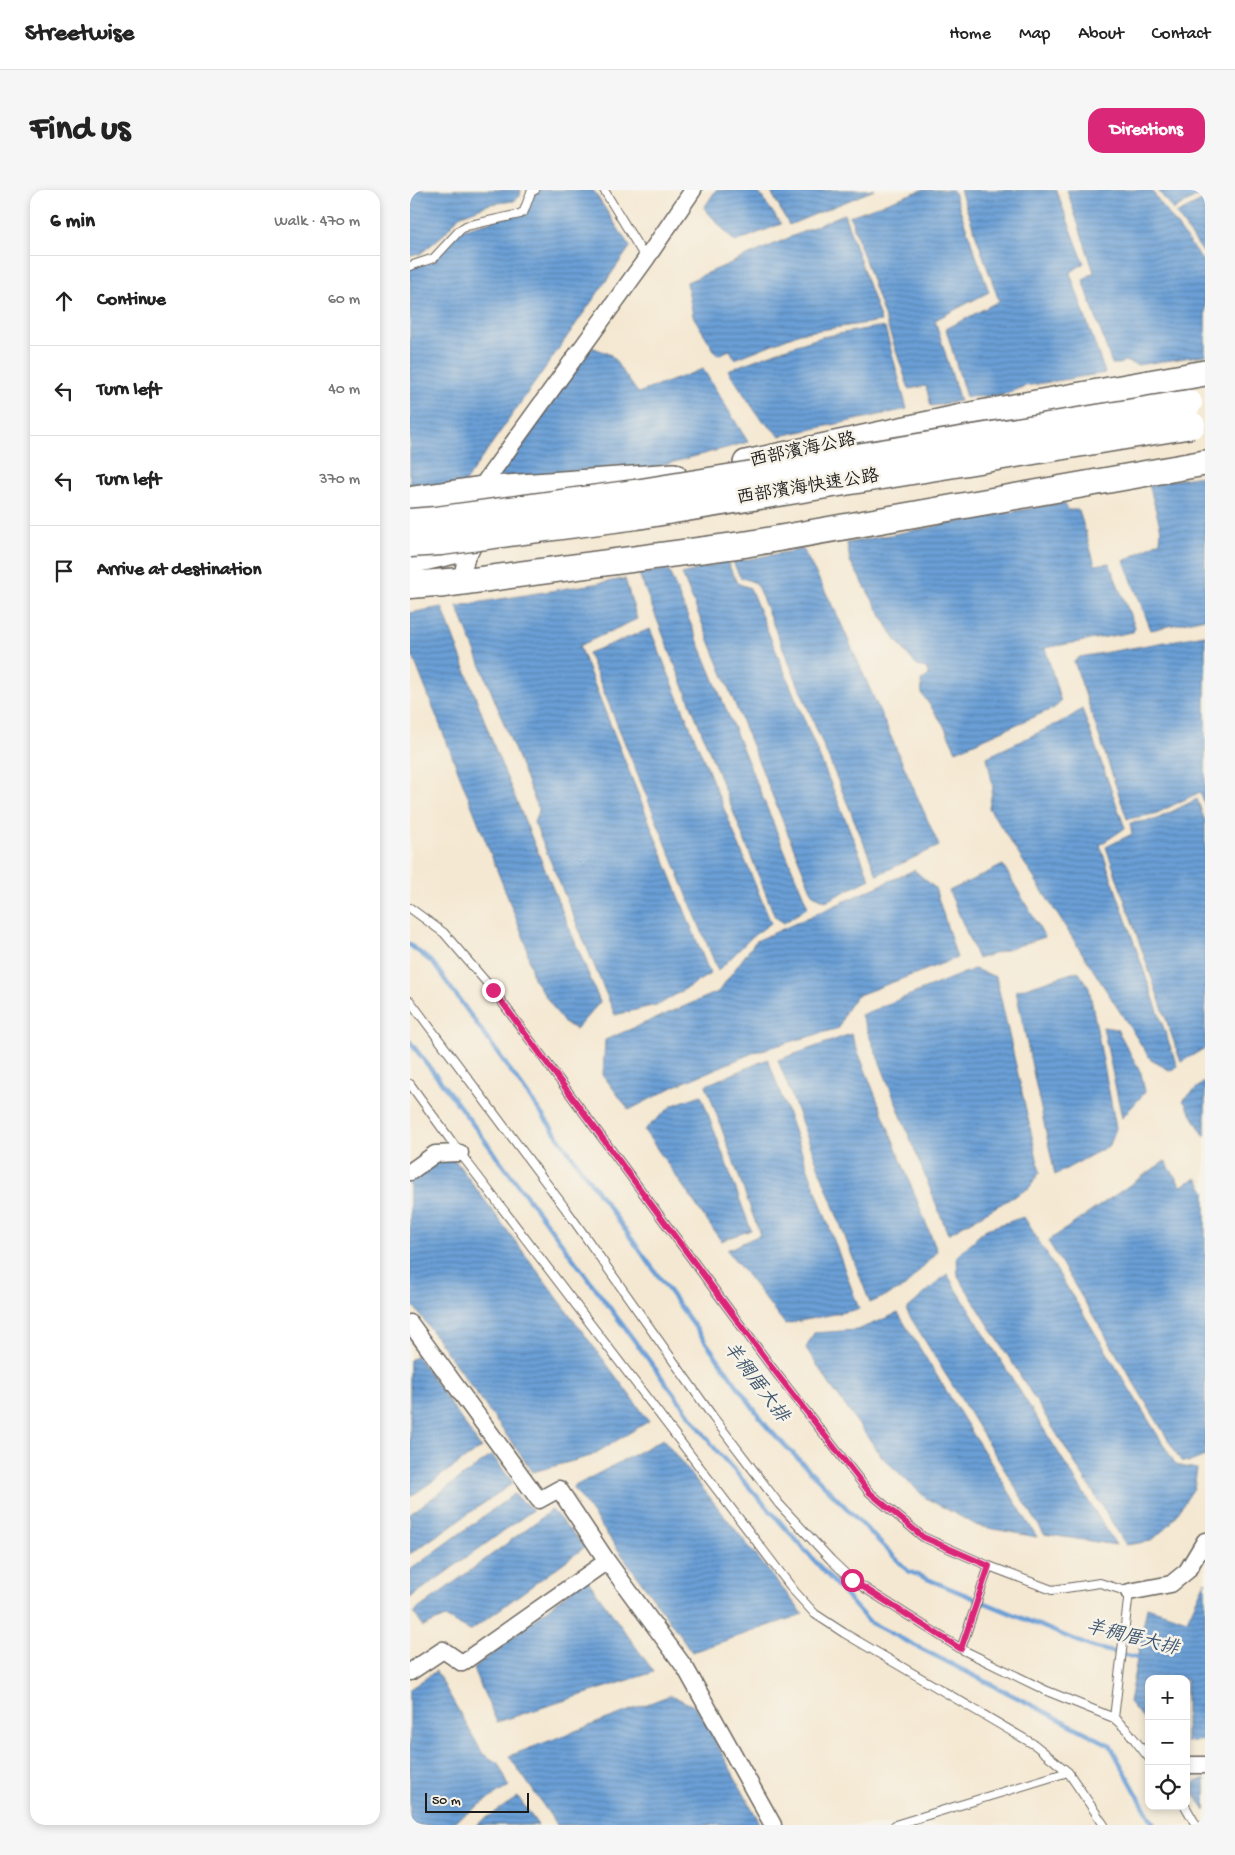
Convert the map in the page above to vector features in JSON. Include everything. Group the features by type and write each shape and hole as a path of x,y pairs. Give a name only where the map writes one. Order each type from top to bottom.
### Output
{"highway":[{"name":"西部濱海快速公路","path":"410,522 635,493 1198,413"},
{"name":"西部濱海快速公路","path":"410,544 441,542 637,516 1198,413"},
{"path":"410,500 479,490"},
{"path":"410,585 461,581"}],"main road":[{"name":"西部濱海公路","path":"410,561 469,548 674,476 767,459 980,413 1205,373"},
{"path":"410,590 461,581 747,544 1205,463"},
{"path":"479,490 674,476"}],"street":[{"path":"461,581 479,490 646,259 693,190"},
{"path":"410,1172 435,1154 460,1153"},
{"path":"410,1324 539,1500 559,1489 607,1561 686,1669 773,1825"},
{"path":"1129,1592 1172,1584 1187,1571 1205,1541"},
{"path":"410,1672 443,1650 462,1663 607,1561"},
{"path":"1190,1765 1205,1764"}],"lane":[{"path":"410,266 434,258 466,226 520,214 524,211 531,192 535,190"},
{"path":"604,190 646,259"},
{"path":"410,908 444,933 493,990 770,1365 869,1492 923,1537 989,1566 1052,1590 1100,1583 1129,1592 1114,1718"},
{"path":"410,1001 565,1208 713,1417 779,1504 831,1560 852,1580 961,1649 1047,1691 1114,1718 1127,1730 1145,1753"},
{"path":"410,1084 460,1153 789,1584 815,1614 1035,1745 1068,1772 1104,1825"},
{"path":"961,1649 989,1566"},
{"path":"895,1825 1068,1772"},
{"path":"1187,1810 1196,1825"}],"water":[{"path":"410,190 521,190 520,196 514,201 490,204 459,216 444,234 420,254 410,256"},
{"path":"533,190 593,190 630,247 460,489 410,493 410,267 433,262 457,231 526,211"},
{"path":"716,190 757,190 781,224 735,242 704,208"},
{"path":"770,190 874,190 789,225"},
{"path":"922,190 953,190 989,292 935,320 960,401 931,406 926,386 909,389 850,216"},
{"path":"960,190 1056,190 1084,263 1070,273 1105,373 1025,386 1000,396 966,397 946,329 999,301"},
{"path":"1067,190 1151,190 1205,264 1205,355 1137,365 1124,361 1120,364 1112,364 1083,280 1094,272"},
{"path":"1158,190 1205,190 1205,192 1173,210"},
{"path":"1205,199 1205,255 1176,214"},
{"path":"844,214 881,321 800,333 735,359 730,350 717,355 693,316 687,282"},
{"path":"877,327 885,328 907,409 780,436 759,417 728,370 822,337"},
{"path":"592,347 611,355 638,393 703,369 748,442 659,466 491,487"},
{"path":"1201,476 1205,486 1205,618 1151,630 1124,561 1160,541 1161,530 1149,484"},
{"path":"1064,502 1068,510 1079,510 1095,565 1109,563 1135,627 1133,632 1045,648 1061,702 1054,708 956,751 943,724 922,694 921,681 929,675 926,668 917,666 895,639 850,561 847,543"},
{"path":"803,549 836,612 939,846 877,875 756,583 740,577 733,562"},
{"path":"727,561 737,583 750,588 870,879 826,901 813,895 682,574"},
{"path":"668,569 808,907 784,923 775,917 639,574"},
{"path":"625,579 637,619 579,646 710,974 660,1004 615,1015 534,822 539,811 457,606"},
{"path":"442,607 497,754 600,1002 576,1029 564,1023 533,978 525,941 410,649 410,613"},
{"path":"650,629 771,923 753,936 718,971 588,653"},
{"path":"1205,635 1205,805 1200,792 1155,814 1127,819 1074,661 1080,657"},
{"path":"1082,709 1125,828 1100,845 1177,1066 1171,1071 1151,1060 989,808 993,787 987,757 1067,719"},
{"path":"1197,799 1205,821 1205,1048 1181,1062 1106,847 1132,834 1130,823 1155,820"},
{"path":"1003,865 1045,937 978,959 949,891"},
{"path":"914,870 935,888 957,958 856,996 845,1012 839,1028 755,1052 675,1086 629,1110 603,1075 605,1040 718,992 756,941"},
{"path":"974,969 996,977 1040,1172 1029,1188 948,1234 861,1015"},
{"path":"1078,971 1089,988 1116,1128 1110,1145 1055,1175 1016,991"},
{"path":"1103,1027 1117,1029 1141,1073 1145,1092 1122,1118"},
{"path":"851,1034 937,1251 905,1287 870,1303 778,1060"},
{"path":"768,1059 859,1309 785,1324 727,1250 760,1235 706,1085"},
{"path":"1205,1081 1205,1137 1183,1100"},
{"path":"701,1095 751,1230 721,1241 644,1130 673,1105"},
{"path":"435,1158 454,1159 649,1421 591,1456 533,1472 410,1301 410,1177"},
{"path":"1165,1161 1181,1186 1197,1178 1205,1191 1205,1456 1190,1462 1181,1461 1048,1241"},
{"path":"1024,1217 1176,1465 1197,1469 1194,1488 1170,1524 1151,1541 1126,1545 958,1276 957,1256 986,1229"},
{"path":"947,1274 1116,1545 1044,1534 906,1310"},
{"path":"898,1313 1037,1537 978,1526 926,1498 883,1458 830,1385 806,1348 814,1333 857,1330"},
{"path":"417,1356 481,1448 410,1497 410,1360"},
{"path":"663,1439 803,1614 692,1652 573,1487"},
{"path":"492,1455 513,1483 410,1554 410,1514"},
{"path":"514,1494 533,1510 410,1598 410,1570"},
{"path":"552,1510 585,1547 470,1631 445,1617 423,1627 414,1612"},
{"path":"586,1578 654,1672 497,1722 473,1669"},
{"path":"1205,1581 1205,1740 1190,1742 1190,1675 1145,1675 1145,1721 1129,1702 1147,1607 1187,1620"},
{"path":"436,1671 483,1754 498,1763 509,1786 449,1825 410,1825 410,1689"},
{"path":"671,1695 697,1708 761,1825 557,1825 509,1756"},
{"path":"1205,1778 1205,1811 1190,1787 1190,1785"},
{"path":"518,1797 538,1825 476,1825"}],"waterway":[{"name":"羊稠厝大排","path":"410,945 433,963 767,1427 908,1571 1092,1647 1143,1659"},
{"path":"410,1042 716,1450 869,1622 1110,1745 1154,1825"}],"route":[{"path":"493,990 770,1365 869,1492 923,1537 989,1566 961,1649 852,1580"}]}
